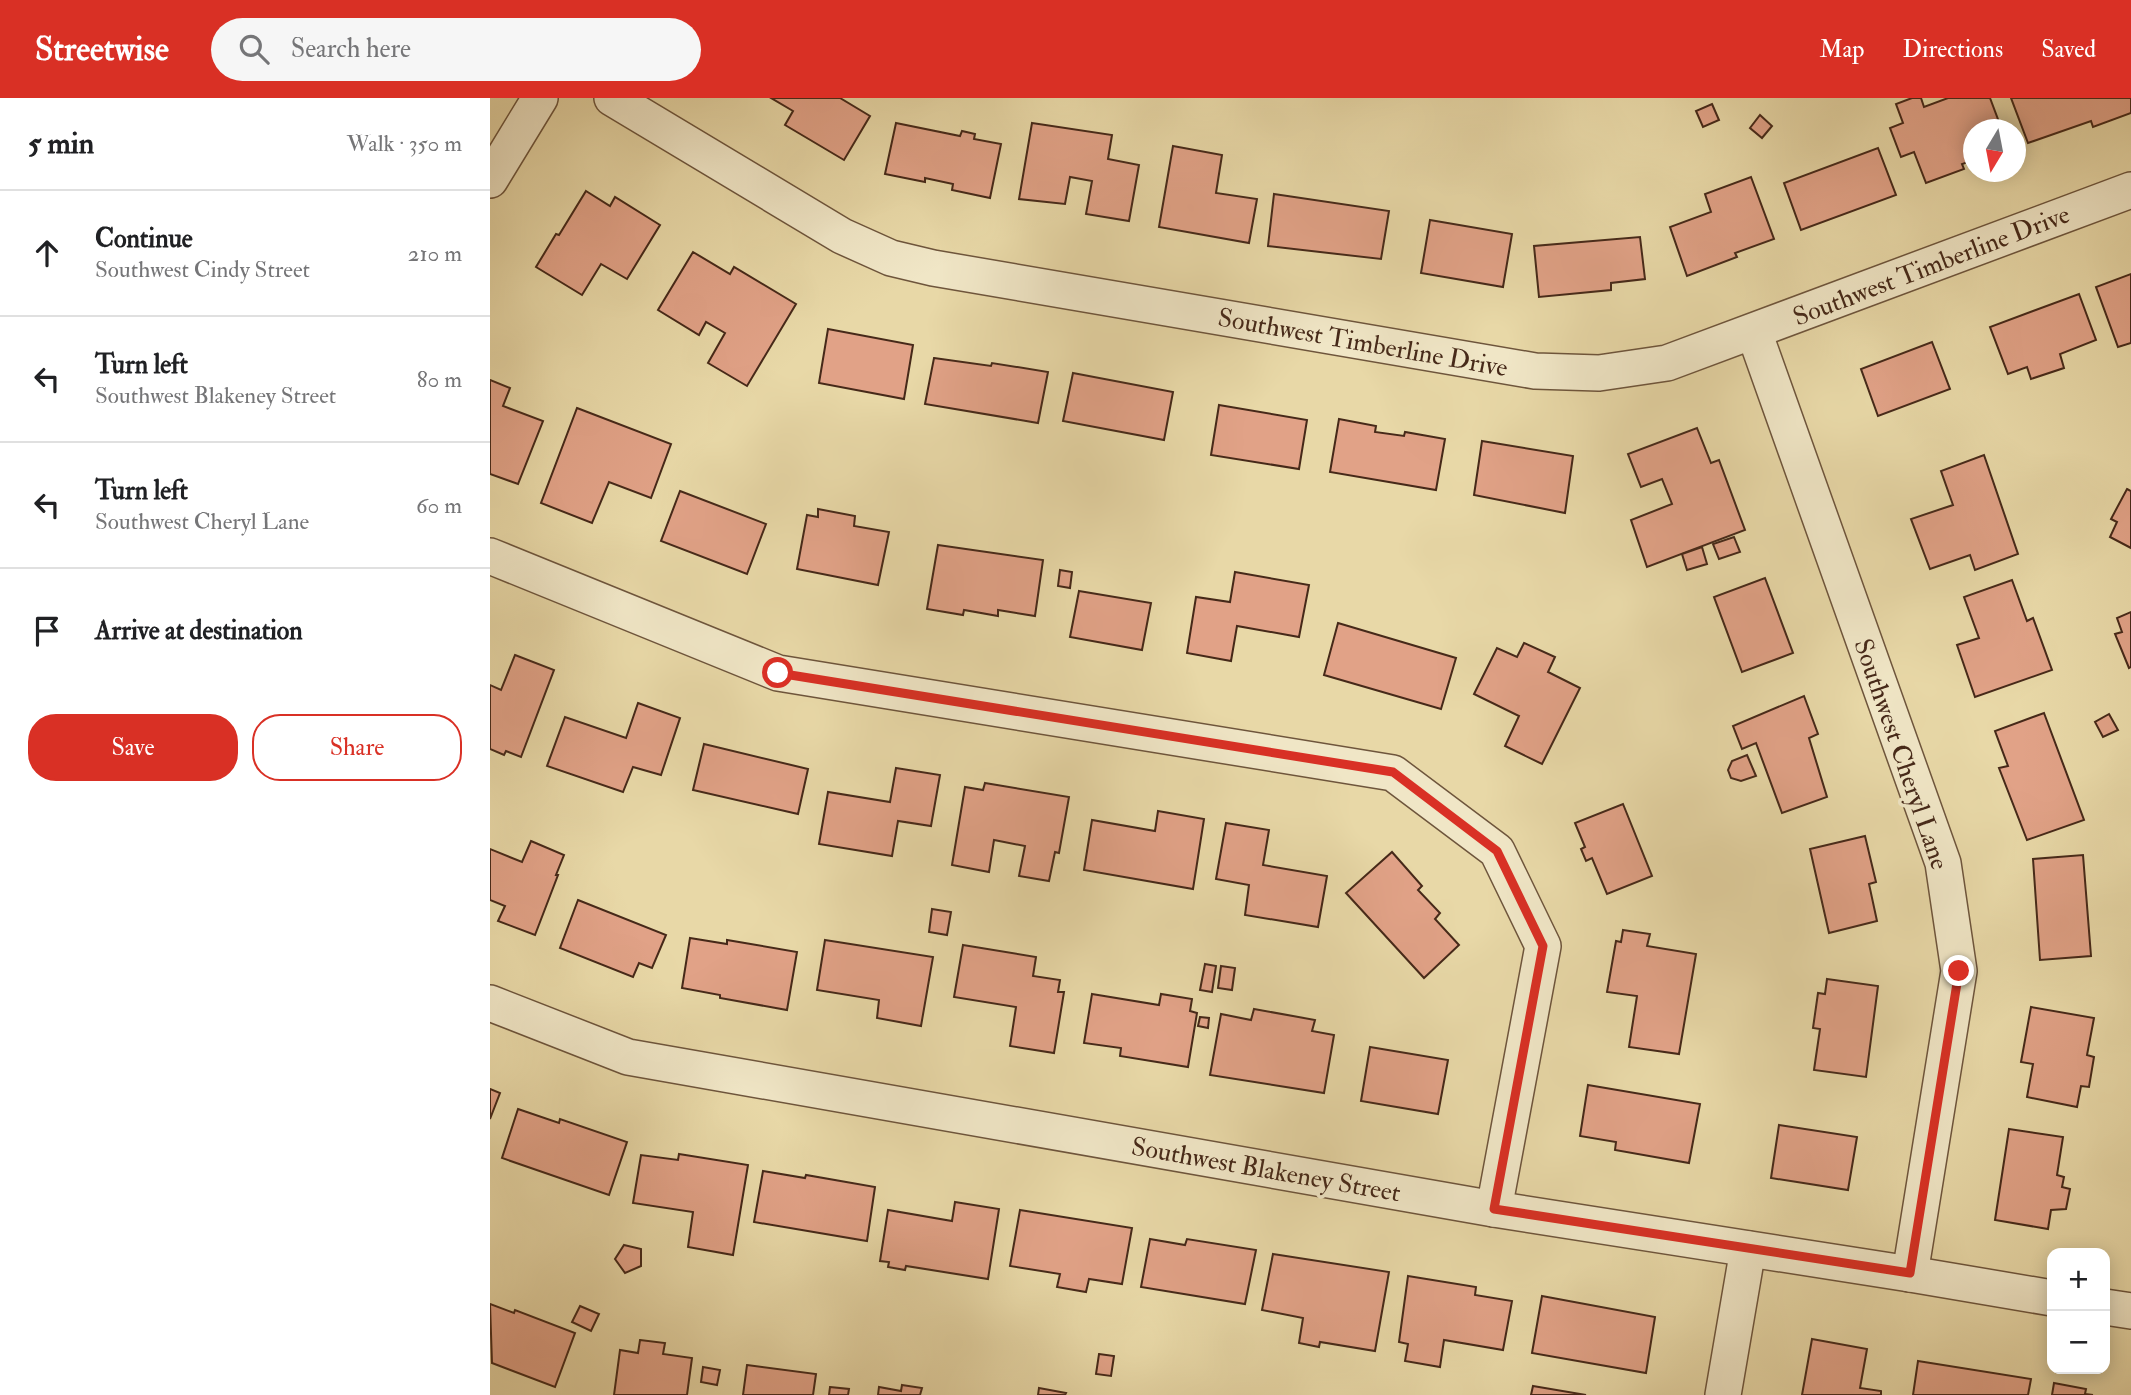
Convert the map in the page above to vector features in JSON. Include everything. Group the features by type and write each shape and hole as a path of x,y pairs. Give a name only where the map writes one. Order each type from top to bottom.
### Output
{"street":[{"path":"490,180 540,98"},
{"name":"Southwest Timberline Drive","path":"612,98 842,236 891,257 933,268 1535,371 1599,373 1667,363 2131,190"},
{"name":"Southwest Cheryl Lane","path":"1754,332 1943,863 1959,971 1910,1273"},
{"path":"490,556 778,673 1393,772 1497,851 1543,946 1494,1209"},
{"name":"Southwest Blakeney Street","path":"490,1003 628,1057 1494,1209 1910,1273 2047,1297"},
{"path":"1723,1395 1748,1249"},
{"path":"2110,1308 2131,1311"}],"building":[{"path":"771,98 840,98 870,116 844,160 785,125 793,111"},
{"path":"1912,98 1921,98 1924,107 1948,98 1990,98 1998,119 1963,119 1963,169 1926,183 1914,152 1901,157 1890,128 1903,123 1896,104"},
{"path":"2011,98 2131,98 2131,113 2093,127 2091,121 2028,143 2026,119 2019,119"},
{"path":"1712,104 1719,120 1703,127 1696,111"},
{"path":"1760,115 1772,126 1762,138 1750,128"},
{"path":"896,123 960,136 962,131 975,134 974,139 1001,144 990,198 952,190 953,184 885,174"},
{"path":"1032,123 1112,135 1108,159 1139,165 1129,221 1086,214 1092,181 1070,177 1065,204 1019,199"},
{"path":"1173,146 1222,155 1216,193 1257,199 1249,243 1159,227"},
{"path":"1878,148 1896,195 1801,230 1784,183"},
{"path":"1751,177 1774,239 1735,253 1737,257 1687,276 1670,227 1711,212 1705,194"},
{"path":"586,191 610,206 615,197 660,225 627,279 601,264 582,295 536,267"},
{"path":"1274,194 1389,211 1381,259 1268,246"},
{"path":"1430,220 1512,234 1503,287 1421,273"},
{"path":"1640,237 1645,279 1611,283 1611,290 1539,297 1534,246"},
{"path":"693,252 730,274 734,267 796,304 747,386 708,363 725,333 706,322 699,335 658,310"},
{"path":"2131,274 2131,343 2118,347 2096,287"},
{"path":"2079,294 2096,340 2060,354 2064,368 2031,379 2027,367 2008,374 1990,327"},
{"path":"828,329 913,345 904,399 819,383"},
{"path":"1932,342 1950,389 1878,416 1861,369"},
{"path":"934,358 991,366 992,363 1048,372 1038,423 925,404"},
{"path":"1073,373 1173,392 1164,440 1063,421"},
{"path":"490,380 510,388 503,406 543,421 518,484 490,474"},
{"path":"1219,405 1307,420 1299,469 1211,455"},
{"path":"577,408 671,444 651,498 609,482 592,523 541,503"},
{"path":"1339,419 1376,426 1375,432 1404,436 1405,432 1445,439 1436,490 1330,472"},
{"path":"1697,428 1711,463 1719,460 1745,530 1647,567 1631,520 1672,504 1662,479 1641,487 1628,454"},
{"path":"1482,441 1573,456 1565,513 1474,495"},
{"path":"1984,455 2018,554 1975,570 1970,555 1930,569 1911,519 1953,505 1941,471"},
{"path":"2127,489 2131,491 2131,548 2110,537 2117,522 2111,519"},
{"path":"680,491 766,524 747,574 661,541"},
{"path":"818,509 855,516 854,526 889,532 878,585 797,569 807,515 818,517"},
{"path":"1734,537 1740,552 1719,559 1713,544"},
{"path":"938,545 1043,560 1035,616 998,610 998,616 964,610 963,615 927,609"},
{"path":"1702,547 1707,564 1687,570 1682,554"},
{"path":"1060,570 1072,572 1070,588 1058,586"},
{"path":"1235,572 1309,585 1299,637 1237,626 1231,661 1187,653 1196,597 1230,602"},
{"path":"1765,578 1793,653 1742,672 1714,597"},
{"path":"2012,580 2027,621 2033,618 2052,670 1975,697 1957,645 1979,638 1964,597"},
{"path":"1079,591 1151,603 1142,650 1070,637"},
{"path":"2131,612 2129,668 2115,634 2122,632 2117,618"},
{"path":"1338,623 1456,658 1441,709 1324,675"},
{"path":"1524,643 1555,657 1548,672 1580,688 1542,764 1505,746 1519,716 1474,694 1497,648 1517,657"},
{"path":"515,655 554,670 521,757 506,751 504,755 490,749 490,685 501,690"},
{"path":"1804,696 1818,734 1809,738 1827,797 1782,813 1756,743 1742,749 1733,726"},
{"path":"638,703 680,718 661,775 633,767 623,792 547,766 565,717 626,738"},
{"path":"2044,713 2084,820 2027,840 1999,768 2008,766 1995,731"},
{"path":"2109,714 2118,730 2103,737 2095,722"},
{"path":"704,744 808,769 798,814 693,790"},
{"path":"1747,755 1756,776 1741,781 1731,778 1728,770 1732,761"},
{"path":"896,768 940,775 931,826 898,821 892,856 819,844 828,792 890,802"},
{"path":"985,783 1069,797 1059,853 1055,852 1049,881 1019,876 1025,846 994,840 989,872 952,865 965,787 983,790"},
{"path":"1623,804 1652,876 1607,894 1592,858 1586,861 1581,849 1585,847 1575,823"},
{"path":"1158,811 1204,819 1193,889 1084,870 1092,820 1155,831"},
{"path":"1226,823 1269,830 1263,865 1327,876 1318,927 1245,915 1249,885 1216,879"},
{"path":"1865,836 1876,882 1869,884 1877,921 1829,933 1810,849"},
{"path":"531,841 564,855 535,935 498,921 505,906 490,900 490,849 522,862"},
{"path":"1392,852 1422,886 1418,890 1440,913 1435,919 1459,945 1424,978 1346,893"},
{"path":"2083,855 2091,956 2040,960 2033,859"},
{"path":"578,900 666,935 652,968 639,963 633,977 560,948"},
{"path":"932,909 951,912 947,935 929,932"},
{"path":"1623,930 1650,934 1647,946 1696,954 1679,1054 1629,1047 1637,996 1607,992 1616,941 1621,942"},
{"path":"690,938 727,944 727,940 797,952 787,1010 682,988"},
{"path":"825,940 933,957 921,1026 877,1018 879,1000 817,990"},
{"path":"963,945 1036,957 1033,976 1060,980 1058,992 1064,992 1054,1053 1010,1046 1016,1007 954,997"},
{"path":"1205,964 1216,966 1212,992 1200,990"},
{"path":"1221,966 1235,968 1232,990 1218,988"},
{"path":"1827,979 1878,986 1866,1077 1814,1070 1820,1029 1813,1028 1818,993 1825,994"},
{"path":"1092,994 1159,1005 1161,994 1192,999 1190,1011 1197,1013 1188,1067 1120,1056 1121,1048 1084,1043"},
{"path":"2031,1007 2094,1018 2087,1055 2094,1057 2089,1087 2081,1086 2077,1107 2027,1097 2033,1064 2021,1062"},
{"path":"1254,1009 1315,1020 1312,1031 1334,1035 1324,1093 1210,1075 1221,1014 1251,1020"},
{"path":"1200,1017 1209,1018 1208,1028 1198,1026"},
{"path":"1370,1047 1448,1060 1438,1114 1361,1101"},
{"path":"1588,1085 1700,1104 1689,1163 1615,1150 1616,1142 1580,1136"},
{"path":"490,1089 500,1093 490,1119"},
{"path":"518,1109 559,1123 560,1119 627,1142 609,1195 502,1158"},
{"path":"1779,1125 1857,1137 1848,1190 1771,1178"},
{"path":"2009,1129 2063,1137 2057,1175 2064,1177 2062,1187 2070,1189 2066,1209 2051,1210 2048,1229 1995,1220"},
{"path":"679,1154 748,1165 733,1255 688,1247 693,1212 633,1203 641,1155 678,1160"},
{"path":"763,1171 805,1178 806,1175 875,1187 867,1241 754,1222"},
{"path":"955,1202 999,1209 988,1279 906,1266 905,1270 888,1267 889,1262 880,1261 888,1210 952,1221"},
{"path":"1020,1210 1132,1228 1122,1284 1089,1279 1086,1292 1057,1287 1060,1274 1010,1266"},
{"path":"1150,1239 1185,1245 1187,1239 1256,1250 1245,1304 1141,1287"},
{"path":"624,1245 641,1249 641,1266 625,1273 615,1259"},
{"path":"1273,1254 1389,1272 1375,1351 1320,1342 1319,1347 1299,1343 1303,1318 1262,1310"},
{"path":"1408,1276 1476,1287 1475,1295 1512,1301 1503,1350 1444,1340 1440,1367 1405,1361 1408,1344 1399,1342"},
{"path":"1542,1296 1655,1317 1646,1373 1532,1353"},
{"path":"490,1304 514,1313 515,1310 575,1333 555,1387 492,1363"},
{"path":"580,1306 599,1314 591,1331 572,1322"},
{"path":"1812,1339 1867,1349 1860,1388 1881,1391 1881,1395 1802,1395"},
{"path":"640,1340 665,1343 663,1354 692,1358 687,1395 614,1395 620,1350 638,1353"},
{"path":"1099,1354 1114,1356 1111,1376 1096,1374"},
{"path":"1918,1361 2031,1379 2028,1395 1913,1395"},
{"path":"747,1365 816,1374 813,1395 743,1395"},
{"path":"703,1367 720,1370 717,1385 701,1382"},
{"path":"2054,1383 2086,1389 2085,1394 2093,1395 2052,1395"},
{"path":"902,1385 922,1388 920,1395 878,1395 879,1387 901,1391"},
{"path":"1533,1386 1586,1395 1531,1395"},
{"path":"830,1387 849,1389 848,1395 829,1395"},
{"path":"1039,1388 1066,1393 1038,1395"}],"route":[{"path":"778,673 1393,772 1497,851 1543,946 1494,1209 1910,1273 1959,971"}]}
